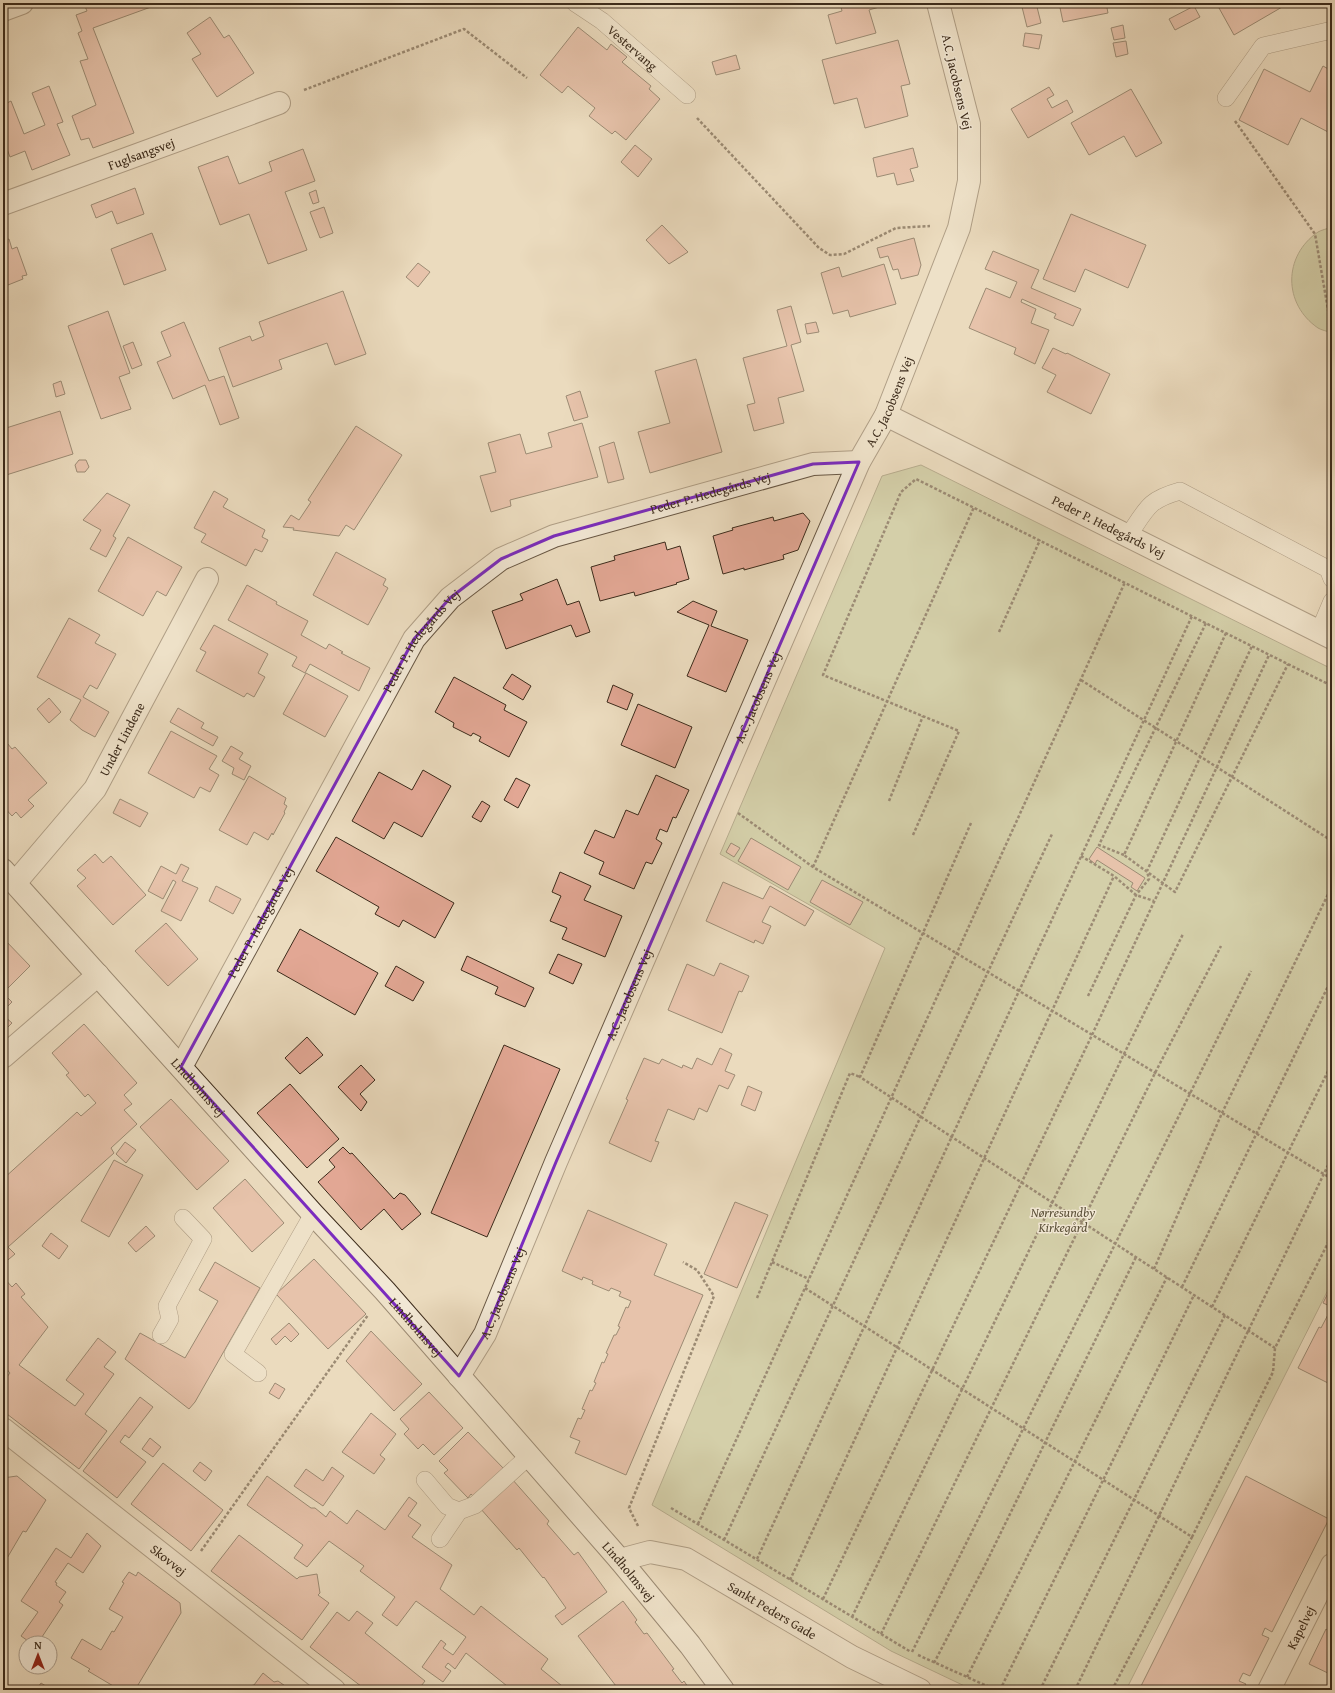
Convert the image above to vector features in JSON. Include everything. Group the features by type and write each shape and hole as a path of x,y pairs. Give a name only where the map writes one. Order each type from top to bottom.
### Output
{"street":[{"path":"3,10 22,3"},
{"name":"A.C. Jacobsens Vej","path":"459,1376 485,1334 556,1162 859,462 886,414 959,228 969,181 969,124 938,3"},
{"name":"Fuglsangsvej","path":"3,204 278,103"},
{"name":"Peder P. Hedegårds Vej","path":"886,414 1326,635"},
{"name":"Peder P. Hedegårds Vej","path":"181,1067 414,639 450,598 501,559 554,536 813,464 859,462"},
{"name":"Under Lindene","path":"9,876 95,789 207,580"},
{"name":"Lindholmsvej","path":"9,876 313,1214 385,1291 620,1560 690,1645 723,1690"},
{"path":"3,1057 98,975"},
{"name":"Skovvej","path":"3,1429 334,1690"},
{"name":"Sankt Peders Gade","path":"620,1560 650,1552 686,1560 852,1657 920,1690"},
{"name":"Kapelvej","path":"1269,1690 1332,1565"}],"lane":[{"name":"Vestervang","path":"575,3 602,21 687,95"},
{"path":"1226,98 1263,46 1332,30"},
{"path":"1129,535 1149,504 1164,495 1180,491 1328,569 1332,579"},
{"path":"1326,635 1332,601"},
{"path":"258,1373 233,1354 313,1214"},
{"path":"161,1335 170,1319 167,1306 203,1239 183,1218"},
{"path":"440,1539 459,1511 474,1505 529,1456"},
{"path":"425,1480 447,1506 459,1511"}],"path":[{"path":"278,103 292,94 464,29 526,78"},
{"path":"687,95 691,112 819,248 830,255 844,254 896,228 920,226 959,228"},
{"path":"1226,98 1227,110 1315,234 1332,333"},
{"path":"913,835 959,731 823,675 901,492 916,479 1332,686"},
{"path":"813,866 974,507"},
{"path":"999,632 1040,540"},
{"path":"698,1524 1125,582"},
{"path":"757,1560 1192,616"},
{"path":"1206,623 1099,845 1124,855 1175,892 1288,664"},
{"path":"1124,855 1226,633"},
{"path":"1088,996 1136,895 1149,879 1147,871 1252,646"},
{"path":"823,1599 1092,1035 1270,655"},
{"path":"1081,680 1332,841"},
{"path":"889,801 923,716"},
{"path":"715,796 813,866 1332,1179"},
{"path":"860,1076 971,823"},
{"path":"724,1540 1052,834"},
{"path":"1081,856 1114,876 1136,895 1154,901"},
{"path":"790,1580 1114,876"},
{"path":"1154,1269 1222,1113 1332,886"},
{"path":"852,1617 1183,934"},
{"path":"881,1634 1155,1073 1221,946"},
{"path":"912,1652 1251,971"},
{"path":"1182,1287 1332,978"},
{"path":"1212,1307 1332,1063"},
{"path":"757,1298 850,1073 860,1076 1275,1348"},
{"path":"1075,1690 1332,1157"},
{"path":"1112,1690 1192,1537 1273,1372 1275,1348 1332,1235"},
{"path":"934,1663 984,1567 1136,1257"},
{"path":"650,1552 629,1508 714,1296 697,1270 683,1262"},
{"path":"772,1262 809,1280"},
{"path":"967,1677 1167,1277"},
{"path":"805,1288 1192,1537"},
{"path":"185,1573 385,1291"},
{"path":"1000,1690 1102,1479 1194,1295"},
{"path":"1040,1690 1224,1315"},
{"path":"671,1508 912,1652 996,1690"}],"highlighted area":[{"path":"859,462 556,1162 485,1334 459,1376 181,1067 414,639 450,598 501,559 554,536 813,464"}],"green space":[{"path":"1332,227 1332,333 1318,328 1307,318 1298,306 1293,293 1292,280 1293,267 1298,254 1307,242 1318,232"},
{"name":"Nørresundby Kirkegård","path":"921,465 1332,669 1332,1282 1126,1690 973,1690 891,1651 652,1505 885,948 720,854 882,476"}],"building":[{"path":"162,3 93,28 134,133 93,148 89,138 81,140 72,116 96,105 80,61 88,59 78,33 82,31 76,15 87,11 84,4"},
{"path":"840,3 885,3 886,5 869,10 876,33 836,44 828,15 842,11"},
{"path":"1021,3 1036,3 1041,23 1027,27"},
{"path":"1059,3 1106,3 1108,13 1063,22"},
{"path":"1228,3 1289,3 1234,35 1219,8"},
{"path":"1194,6 1200,17 1175,30 1169,19"},
{"path":"210,17 224,38 229,35 254,73 217,97 192,59 201,54 187,33"},
{"path":"1123,25 1125,38 1114,40 1111,28"},
{"path":"578,27 607,50 611,44 627,57 622,62 651,86 649,89 660,99 626,140 615,131 612,134 589,116 595,108 568,86 562,93 540,75"},
{"path":"1025,33 1042,35 1039,49 1023,46"},
{"path":"898,40 910,84 901,86 908,116 865,128 857,98 834,104 822,60"},
{"path":"1126,41 1128,54 1116,57 1113,43"},
{"path":"736,55 740,69 716,75 712,62"},
{"path":"1323,66 1332,71 1332,134 1301,118 1288,145 1239,120 1264,69 1310,92"},
{"path":"49,86 63,122 57,124 70,155 32,170 25,151 10,157 3,138 3,105 11,101 24,134 45,125 32,93"},
{"path":"1049,87 1054,95 1047,99 1052,108 1067,100 1073,112 1028,138 1011,109"},
{"path":"1131,89 1162,143 1136,157 1124,136 1089,155 1071,123"},
{"path":"635,145 652,159 638,177 621,162"},
{"path":"913,148 918,167 910,169 914,181 897,185 894,173 877,177 873,158"},
{"path":"303,149 315,181 285,192 307,250 268,264 249,214 220,225 198,167 228,156 239,184 272,171 269,162"},
{"path":"135,188 144,214 117,224 112,211 96,218 91,205"},
{"path":"316,190 319,202 313,204 309,193"},
{"path":"324,207 333,233 320,238 310,212"},
{"path":"1071,214 1146,245 1128,288 1085,269 1075,292 1043,279"},
{"path":"662,225 688,252 669,264 646,240"},
{"path":"152,233 166,270 124,285 111,249"},
{"path":"914,238 921,265 918,275 901,279 898,269 893,270 888,256 880,258 877,248"},
{"path":"9,239 12,249 17,247 27,275 22,276 23,279 3,287 3,241"},
{"path":"993,251 1039,270 1031,288 1081,309 1073,326 1054,318 1056,314 1022,299 1021,302 1036,309 1031,323 1049,330 1035,364 1014,354 1016,348 969,328 986,288 1010,298 1017,282 985,269"},
{"path":"418,263 430,272 418,287 406,277"},
{"path":"884,264 896,304 850,317 848,310 833,314 821,273 839,267 842,277"},
{"path":"343,291 366,354 335,365 327,343 279,360 282,369 233,387 219,348 250,336 252,341 264,336 259,322"},
{"path":"791,306 801,342 791,345 804,391 778,398 784,423 754,431 747,405 755,403 743,358 787,346 777,310"},
{"path":"108,311 130,373 119,377 131,409 101,419 68,326"},
{"path":"184,322 209,381 224,376 239,418 220,425 205,385 173,399 157,362 171,356 161,332"},
{"path":"816,322 819,332 807,334 805,324"},
{"path":"133,342 142,365 132,369 123,346"},
{"path":"1053,348 1066,354 1067,353 1110,374 1091,414 1047,392 1056,375 1042,368"},
{"path":"696,359 722,452 650,473 638,432 670,423 655,371"},
{"path":"61,381 65,394 56,397 53,384"},
{"path":"580,391 588,417 574,421 566,396"},
{"path":"60,411 73,454 3,476 3,429"},
{"path":"582,423 598,477 510,500 511,506 491,512 480,476 496,472 488,443 520,434 526,454 552,447 548,433"},
{"path":"356,426 402,455 354,530 346,525 339,536 293,530 294,528 283,527 291,515 299,520 311,502 308,500"},
{"path":"614,442 624,479 608,483 599,447"},
{"path":"79,460 86,460 89,467 85,472 77,472 75,465"},
{"path":"214,491 228,499 223,507 265,530 262,537 268,540 262,552 255,549 246,566 201,542 206,534 194,528"},
{"path":"107,493 130,505 113,536 116,538 106,557 90,549 101,530 83,520"},
{"path":"803,513 810,521 798,550 783,555 784,559 723,574 713,536 733,530 732,528 773,517 774,521"},
{"path":"128,537 182,567 166,596 157,591 143,616 98,591"},
{"path":"665,542 667,550 680,546 689,579 635,596 634,592 600,601 591,567 615,560 614,556"},
{"path":"336,552 386,579 383,585 388,588 368,625 313,595"},
{"path":"557,579 567,605 579,601 590,632 576,637 571,625 506,649 492,611 523,600 520,594"},
{"path":"247,585 277,602 276,604 308,621 301,635 326,649 329,644 343,652 341,653 370,668 359,691 310,664 305,673 292,666 297,657 228,620"},
{"path":"693,601 717,611 711,626 748,640 726,692 687,676 709,625 677,612"},
{"path":"69,618 100,635 95,643 116,654 97,689 90,685 83,697 109,712 95,737 82,730 70,720 81,700 37,677"},
{"path":"214,625 268,654 258,673 265,677 254,697 247,693 244,697 196,671 206,652 200,649"},
{"path":"306,673 348,696 325,737 283,714"},
{"path":"512,674 531,686 523,700 503,688"},
{"path":"454,677 506,705 504,710 527,722 509,757 479,741 481,737 473,733 471,736 453,727 454,723 435,712"},
{"path":"613,685 633,694 627,710 607,702"},
{"path":"49,698 61,712 49,723 37,709"},
{"path":"638,704 692,727 675,768 621,745"},
{"path":"178,708 204,723 201,728 218,737 213,746 170,722"},
{"path":"171,731 217,756 209,769 219,775 210,792 200,787 194,798 148,773"},
{"path":"3,738 12,749 15,747 47,783 28,800 34,806 21,818 16,812 12,816 3,806"},
{"path":"231,746 243,753 239,759 251,766 244,780 232,774 234,768 222,761"},
{"path":"423,770 451,786 422,837 394,822 384,839 352,821 379,772 412,790"},
{"path":"656,775 689,790 676,818 673,817 667,832 660,829 656,839 662,843 652,864 646,862 634,889 599,874 604,862 584,853 595,830 614,838 626,810 638,815"},
{"path":"249,776 286,798 284,804 287,806 284,812 285,813 273,835 272,833 268,840 254,832 247,845 219,830"},
{"path":"516,778 530,785 518,808 504,800"},
{"path":"120,799 148,813 140,827 113,813"},
{"path":"482,801 490,806 481,822 472,817"},
{"path":"336,837 454,903 435,938 403,920 399,927 375,914 379,907 316,871"},
{"path":"751,838 801,867 788,890 738,861"},
{"path":"731,843 740,848 734,857 726,852"},
{"path":"1097,847 1145,878 1137,891 1131,887 1133,883 1097,860 1095,864 1089,859"},
{"path":"95,854 103,863 111,856 146,895 113,925 77,886 86,878 77,870"},
{"path":"181,864 189,868 182,881 198,888 181,921 161,911 176,882 173,880 163,899 148,891 161,866 176,874"},
{"path":"560,872 591,886 584,900 622,916 605,957 562,939 567,928 550,921 561,896 552,892"},
{"path":"822,880 863,902 850,925 810,902"},
{"path":"723,882 763,899 770,886 814,911 805,926 770,906 762,922 771,926 763,944 755,940 754,943 706,921"},
{"path":"216,886 241,899 233,914 209,901"},
{"path":"166,923 198,959 168,986 135,951"},
{"path":"300,929 378,973 355,1015 277,971"},
{"path":"3,938 30,966 3,993"},
{"path":"558,954 582,964 573,984 549,973"},
{"path":"467,956 534,988 525,1007 495,994 498,987 461,970"},
{"path":"720,963 749,976 742,992 739,991 722,1033 668,1010 687,964 714,976"},
{"path":"396,966 424,982 413,1001 385,986"},
{"path":"3,993 12,1002 3,1011"},
{"path":"3,1015 12,1023 3,1032"},
{"path":"84,1024 137,1083 124,1095 132,1104 124,1110 137,1124 111,1148 114,1153 8,1247 15,1254 3,1264 3,1179 77,1112 81,1116 96,1103 88,1094 85,1097 66,1075 69,1073 52,1053"},
{"path":"307,1037 323,1055 300,1074 285,1058"},
{"path":"504,1045 560,1069 487,1237 431,1213"},
{"path":"720,1048 732,1054 725,1071 735,1075 728,1089 719,1085 707,1112 699,1108 694,1120 668,1109 655,1141 659,1142 651,1162 609,1143 644,1058 659,1064 662,1059 682,1068 683,1065 692,1069 697,1058 712,1065"},
{"path":"361,1065 375,1080 360,1094 367,1102 361,1111 338,1087"},
{"path":"290,1084 339,1139 307,1168 257,1113"},
{"path":"748,1086 762,1092 755,1111 741,1105"},
{"path":"171,1099 229,1161 197,1190 140,1127"},
{"path":"125,1142 136,1150 126,1163 116,1154"},
{"path":"343,1147 350,1154 352,1153 394,1199 400,1193 405,1195 421,1214 402,1230 384,1209 361,1230 318,1182 335,1167 329,1160"},
{"path":"114,1160 143,1175 109,1237 81,1221"},
{"path":"245,1179 284,1223 252,1252 213,1208"},
{"path":"735,1202 768,1215 737,1288 704,1274"},
{"path":"588,1210 667,1244 654,1275 703,1295 626,1475 575,1453 580,1441 570,1437 578,1418 581,1419 585,1410 582,1409 590,1390 592,1391 596,1383 594,1382 602,1362 604,1363 608,1354 606,1353 614,1335 616,1335 620,1327 618,1326 626,1307 628,1308 631,1301 619,1296 621,1292 611,1288 609,1291 592,1284 593,1281 583,1277 582,1280 562,1271"},
{"path":"146,1226 155,1236 136,1252 128,1243"},
{"path":"51,1233 68,1246 59,1259 42,1246"},
{"path":"314,1259 366,1314 328,1349 276,1294"},
{"path":"215,1262 260,1288 195,1402 189,1409 125,1359 140,1333 185,1358 218,1301 199,1290"},
{"path":"3,1277 12,1287 16,1283 25,1294 21,1297 48,1327 19,1365 75,1406 84,1394 66,1380 98,1338 116,1352 104,1367 114,1374 85,1414 107,1431 79,1469 3,1411 3,1382 10,1373 3,1365"},
{"path":"1332,1285 1332,1307 1323,1303"},
{"path":"1332,1307 1332,1385 1298,1368 1319,1327 1321,1328"},
{"path":"289,1323 299,1334 291,1342 285,1336 276,1345 271,1339"},
{"path":"371,1331 422,1384 394,1411 346,1361"},
{"path":"275,1383 285,1389 279,1399 269,1393"},
{"path":"429,1392 463,1428 434,1455 423,1444 418,1449 404,1434 409,1429 400,1419"},
{"path":"140,1397 153,1407 129,1438 125,1435 120,1442 146,1462 117,1498 83,1471"},
{"path":"371,1413 396,1434 380,1455 385,1459 374,1474 342,1452"},
{"path":"468,1432 506,1471 477,1500 471,1494 468,1498 444,1473 448,1470 439,1461"},
{"path":"150,1438 161,1447 153,1457 142,1449"},
{"path":"200,1462 212,1471 205,1481 193,1471"},
{"path":"163,1463 223,1510 191,1551 131,1504"},
{"path":"332,1467 344,1476 323,1506 294,1486 306,1469 323,1481"},
{"path":"17,1476 46,1500 26,1532 23,1531 3,1565 3,1478"},
{"path":"267,1476 326,1517 330,1511 347,1524 357,1510 385,1530 409,1497 417,1503 408,1516 421,1525 412,1537 452,1565 440,1589 474,1615 481,1606 548,1659 541,1669 567,1690 512,1690 466,1653 455,1669 448,1663 445,1667 451,1671 443,1682 422,1667 441,1640 446,1644 443,1648 453,1655 466,1637 416,1601 397,1626 382,1615 395,1597 360,1571 364,1566 329,1541 307,1567 294,1558 303,1545 247,1505"},
{"path":"1246,1476 1329,1519 1272,1632 1265,1628 1262,1635 1269,1638 1250,1676 1243,1673 1239,1681 1246,1684 1242,1690 1139,1690"},
{"path":"512,1479 549,1521 547,1524 574,1555 578,1552 607,1592 562,1625 555,1616 566,1608 544,1577 543,1578 519,1548 517,1550 480,1508"},
{"path":"87,1533 101,1546 83,1573 68,1563 55,1582 57,1583 56,1585 66,1592 59,1602 63,1605 43,1635 22,1635 38,1612 21,1601 56,1548 71,1558"},
{"path":"239,1535 297,1579 299,1577 317,1574 320,1593 318,1595 329,1603 302,1640 211,1571"},
{"path":"129,1572 136,1576 138,1572 180,1603 181,1613 135,1690 120,1690 88,1671 90,1669 71,1658 82,1639 101,1650 112,1631 114,1632 123,1617 109,1609 124,1583 122,1582"},
{"path":"623,1601 637,1620 635,1622 644,1634 647,1633 674,1669 672,1670 682,1683 684,1681 690,1690 619,1690 578,1636"},
{"path":"357,1611 373,1623 365,1633 425,1681 418,1690 366,1690 310,1647 337,1612 349,1621"},
{"path":"1326,1629 1332,1633 1332,1675 1309,1664"},
{"path":"263,1673 274,1682 278,1681 291,1690 247,1690 250,1686 254,1685"},
{"path":"41,1683 52,1690 36,1690"}]}
